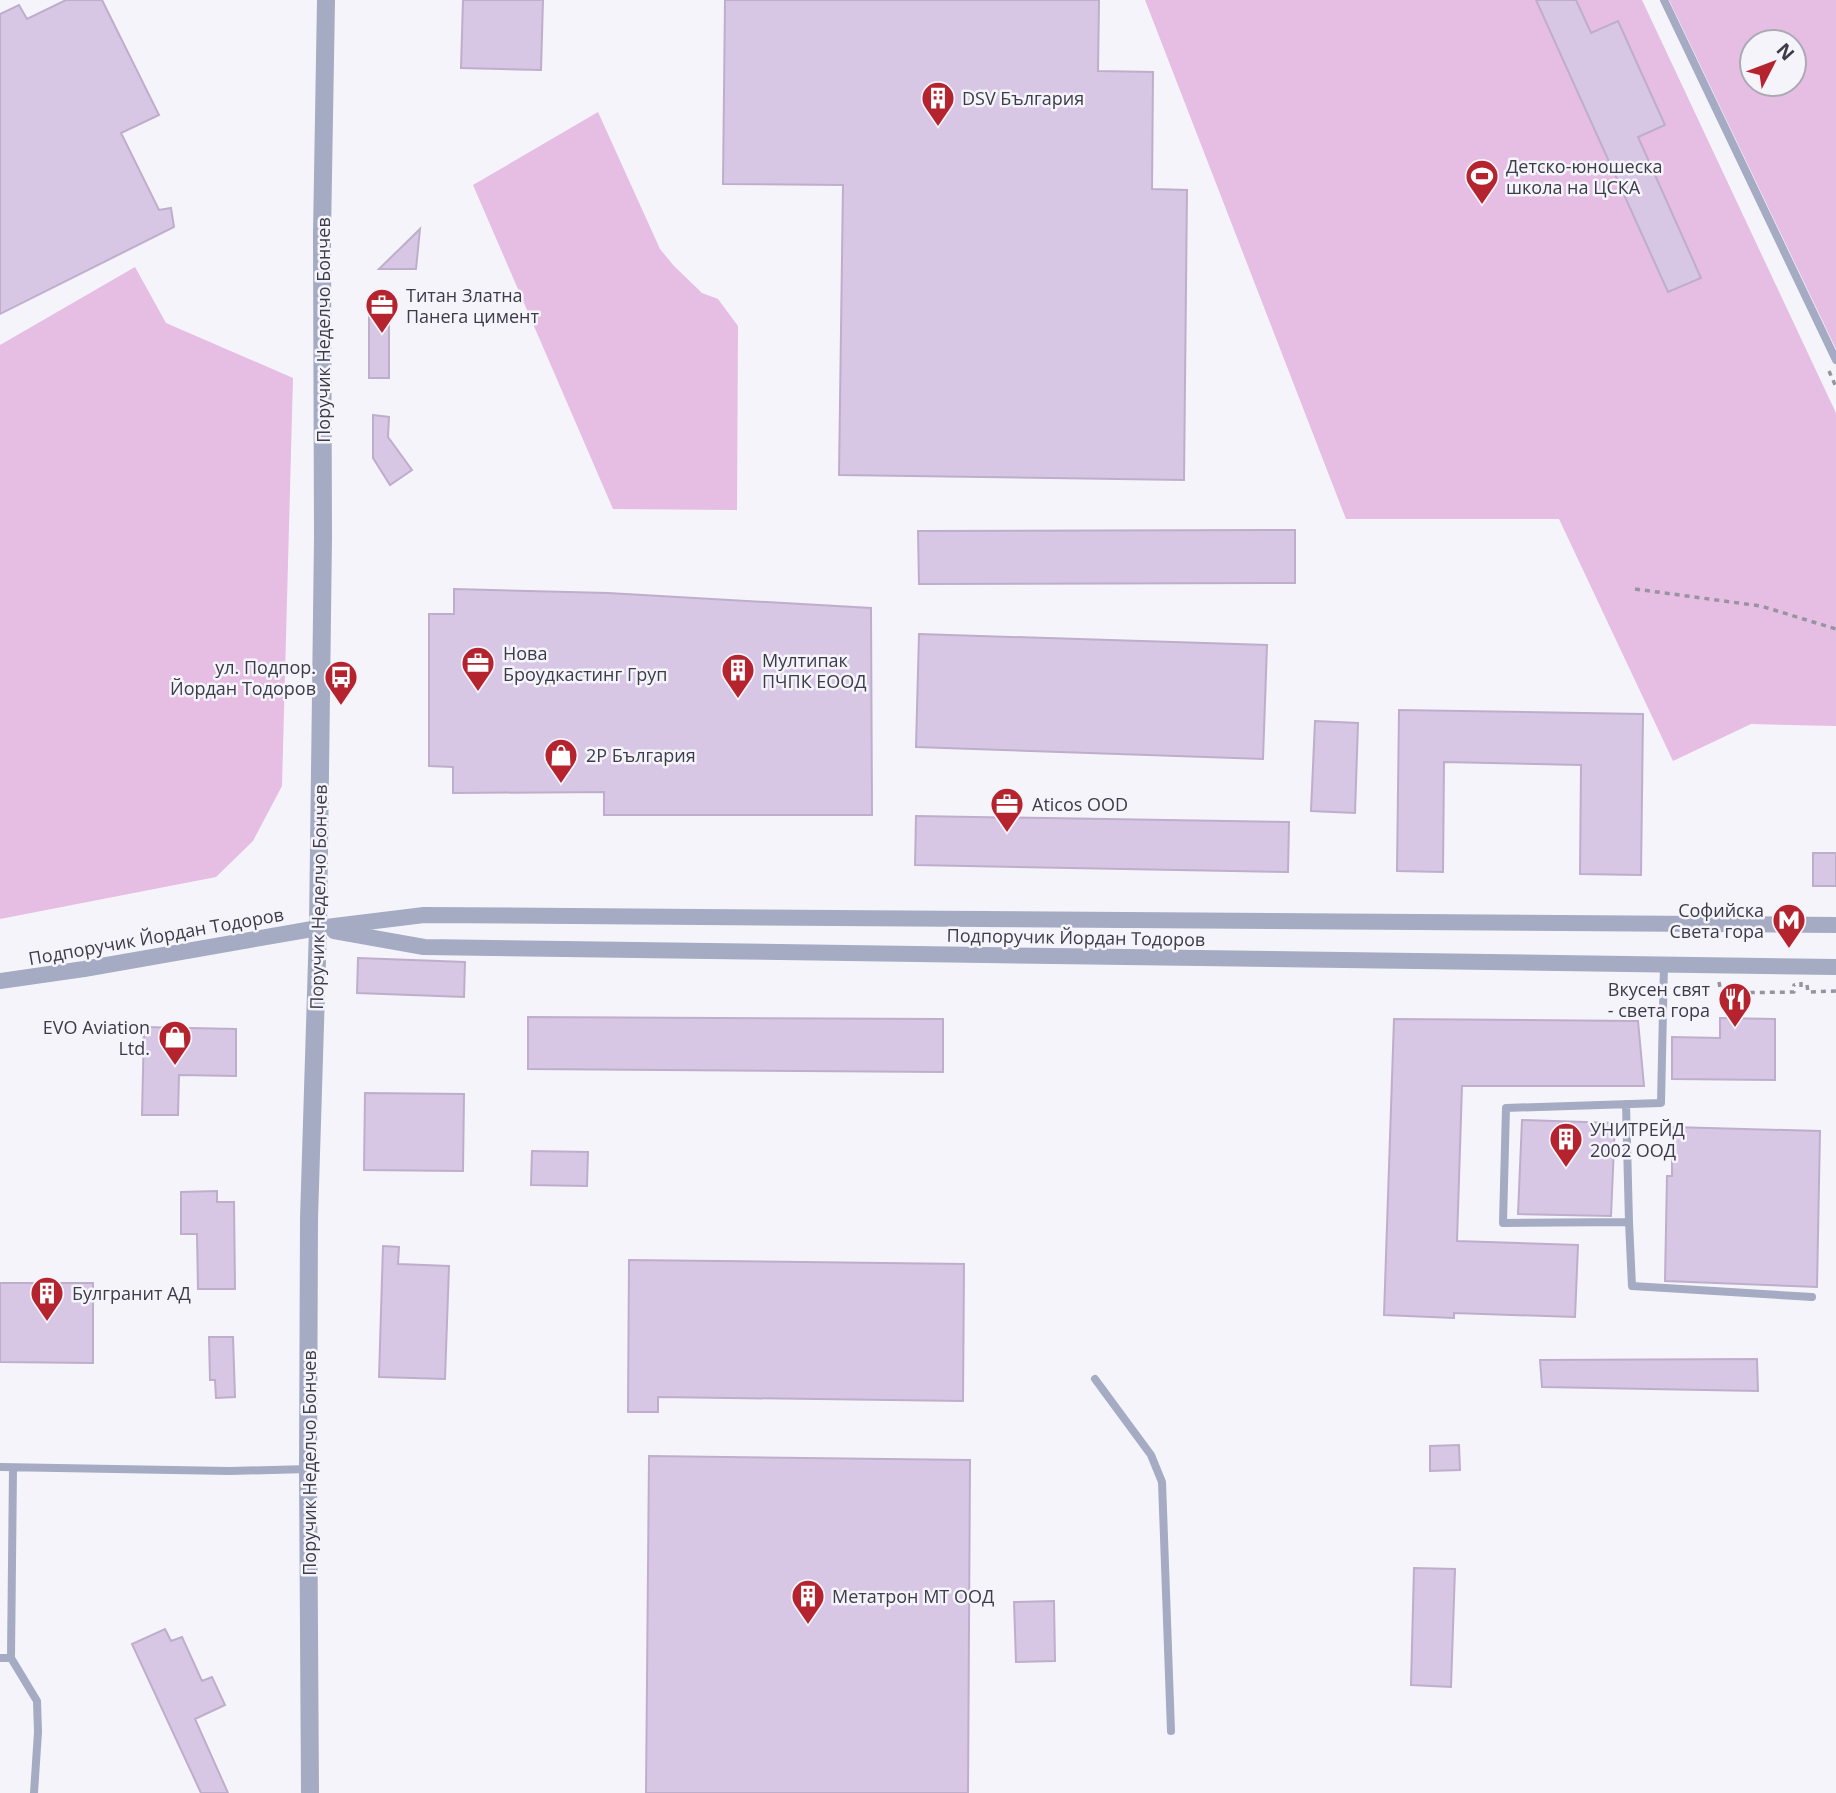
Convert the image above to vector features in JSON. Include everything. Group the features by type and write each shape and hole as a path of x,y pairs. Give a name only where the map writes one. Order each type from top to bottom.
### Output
{"street":[{"name":"Поручик Неделчо Бончев","path":"310,1793 309,1219 318,928 326,0"},
{"name":"Подпоручик Йордан Тодоров","path":"0,981 318,928 424,915 1836,925"},
{"name":"Подпоручик Йордан Тодоров","path":"318,928 424,947 1836,967"}],"lane":[{"path":"1664,0 1836,360"},
{"path":"1629,1223 1503,1223 1506,1108 1661,1103 1664,964"},
{"path":"1626,1104 1632,1286 1812,1297"},
{"path":"1095,1379 1151,1455 1162,1482 1171,1731"},
{"path":"0,1467 230,1471 308,1469"},
{"path":"13,1468 11,1658 37,1701 34,1793"},
{"path":"0,1657 11,1658"}],"path":[{"path":"1635,589 1761,606 1836,629"},
{"path":"1721,993 1794,992 1794,985 1808,985 1808,992 1836,991"}],"shaded area":[{"name":"Детско-юношеска школа на ЦСКА","path":"1145,0 1642,0 1836,413 1836,726 1751,724 1673,761 1559,519 1346,519"},
{"path":"1669,0 1836,0 1836,349"},
{"path":"598,112 660,249 702,293 718,299 738,326 737,510 613,509 473,185"},
{"path":"135,267 166,323 293,378 282,786 253,841 216,877 0,919 0,345"}],"building":[{"path":"66,0 102,0 159,115 121,133 159,210 171,208 174,227 0,314 0,14 19,5 27,19"},
{"path":"463,0 543,0 541,70 461,68"},
{"path":"725,0 1099,0 1098,71 1153,72 1152,189 1187,190 1184,480 839,475 843,185 723,184"},
{"path":"1536,0 1576,0 1591,33 1618,21 1665,125 1638,137 1701,278 1668,292"},
{"path":"420,229 416,269 379,269"},
{"path":"369,317 389,317 389,378 369,378"},
{"path":"373,415 389,417 388,437 412,470 390,485 373,458"},
{"path":"1295,530 1295,583 919,584 918,531"},
{"name":"Мултипак ПЧПК ЕООД","path":"454,589 608,593 871,608 872,815 604,815 604,792 453,793 453,767 429,766 429,614 454,614"},
{"path":"919,634 1267,645 1263,759 916,747"},
{"path":"1399,710 1643,714 1641,875 1580,874 1581,765 1444,762 1443,872 1397,871"},
{"path":"1315,721 1358,723 1355,813 1311,811"},
{"path":"916,816 1289,822 1288,872 915,865"},
{"path":"1813,853 1836,853 1836,886 1813,886"},
{"path":"358,958 465,962 464,997 357,993"},
{"path":"528,1017 943,1019 943,1072 528,1069"},
{"path":"1720,1018 1775,1019 1775,1080 1672,1079 1672,1037 1720,1038"},
{"path":"1394,1019 1638,1021 1644,1086 1462,1086 1457,1241 1578,1245 1575,1317 1454,1313 1454,1318 1384,1315"},
{"path":"144,1027 236,1029 236,1076 179,1075 178,1115 142,1115"},
{"path":"365,1093 464,1094 463,1171 364,1170"},
{"name":"УНИТРЕЙД 2002 ООД","path":"1522,1120 1615,1123 1611,1216 1518,1214"},
{"path":"1672,1127 1820,1131 1817,1287 1665,1281 1667,1176 1672,1176"},
{"path":"532,1151 588,1152 587,1186 531,1185"},
{"path":"217,1191 217,1202 234,1202 235,1289 198,1289 197,1234 181,1234 181,1192"},
{"path":"383,1246 399,1247 398,1264 449,1266 445,1379 379,1377"},
{"path":"629,1260 964,1264 963,1401 658,1397 658,1412 628,1412"},
{"name":"Булгранит АД","path":"0,1283 93,1283 93,1363 0,1362"},
{"path":"209,1337 233,1337 235,1397 216,1398 215,1380 210,1380"},
{"path":"1757,1359 1758,1391 1542,1387 1540,1360"},
{"path":"1459,1445 1460,1470 1430,1471 1430,1446"},
{"name":"Метатрон МТ ООД","path":"649,1456 970,1460 968,1793 646,1793"},
{"path":"1414,1568 1455,1569 1451,1687 1411,1685"},
{"path":"1054,1601 1055,1661 1016,1662 1014,1602"},
{"path":"165,1629 171,1641 182,1637 202,1681 212,1677 225,1705 195,1719 228,1793 201,1793 132,1644"}],"place":[{"name":"DSV България","path":"938,128"},
{"name":"Детско-юношеска школа на ЦСКА","path":"1482,206"},
{"name":"Титан Златна Панега цимент","path":"382,335"},
{"name":"Нова Броудкастинг Груп","path":"478,693"},
{"name":"Мултипак ПЧПК ЕООД","path":"738,700"},
{"name":"ул. Подпор. Йордан Тодоров","path":"341,707"},
{"name":"2Р България","path":"561,785"},
{"name":"Aticos OOD","path":"1007,834"},
{"name":"Софийска Света гора","path":"1789,950"},
{"name":"Вкусен свят - света гора","path":"1735,1029"},
{"name":"EVO Aviation Ltd.","path":"175,1067"},
{"name":"УНИТРЕЙД 2002 ООД","path":"1566,1169"},
{"name":"Булгранит АД","path":"47,1323"},
{"name":"Метатрон МТ ООД","path":"808,1626"}]}
